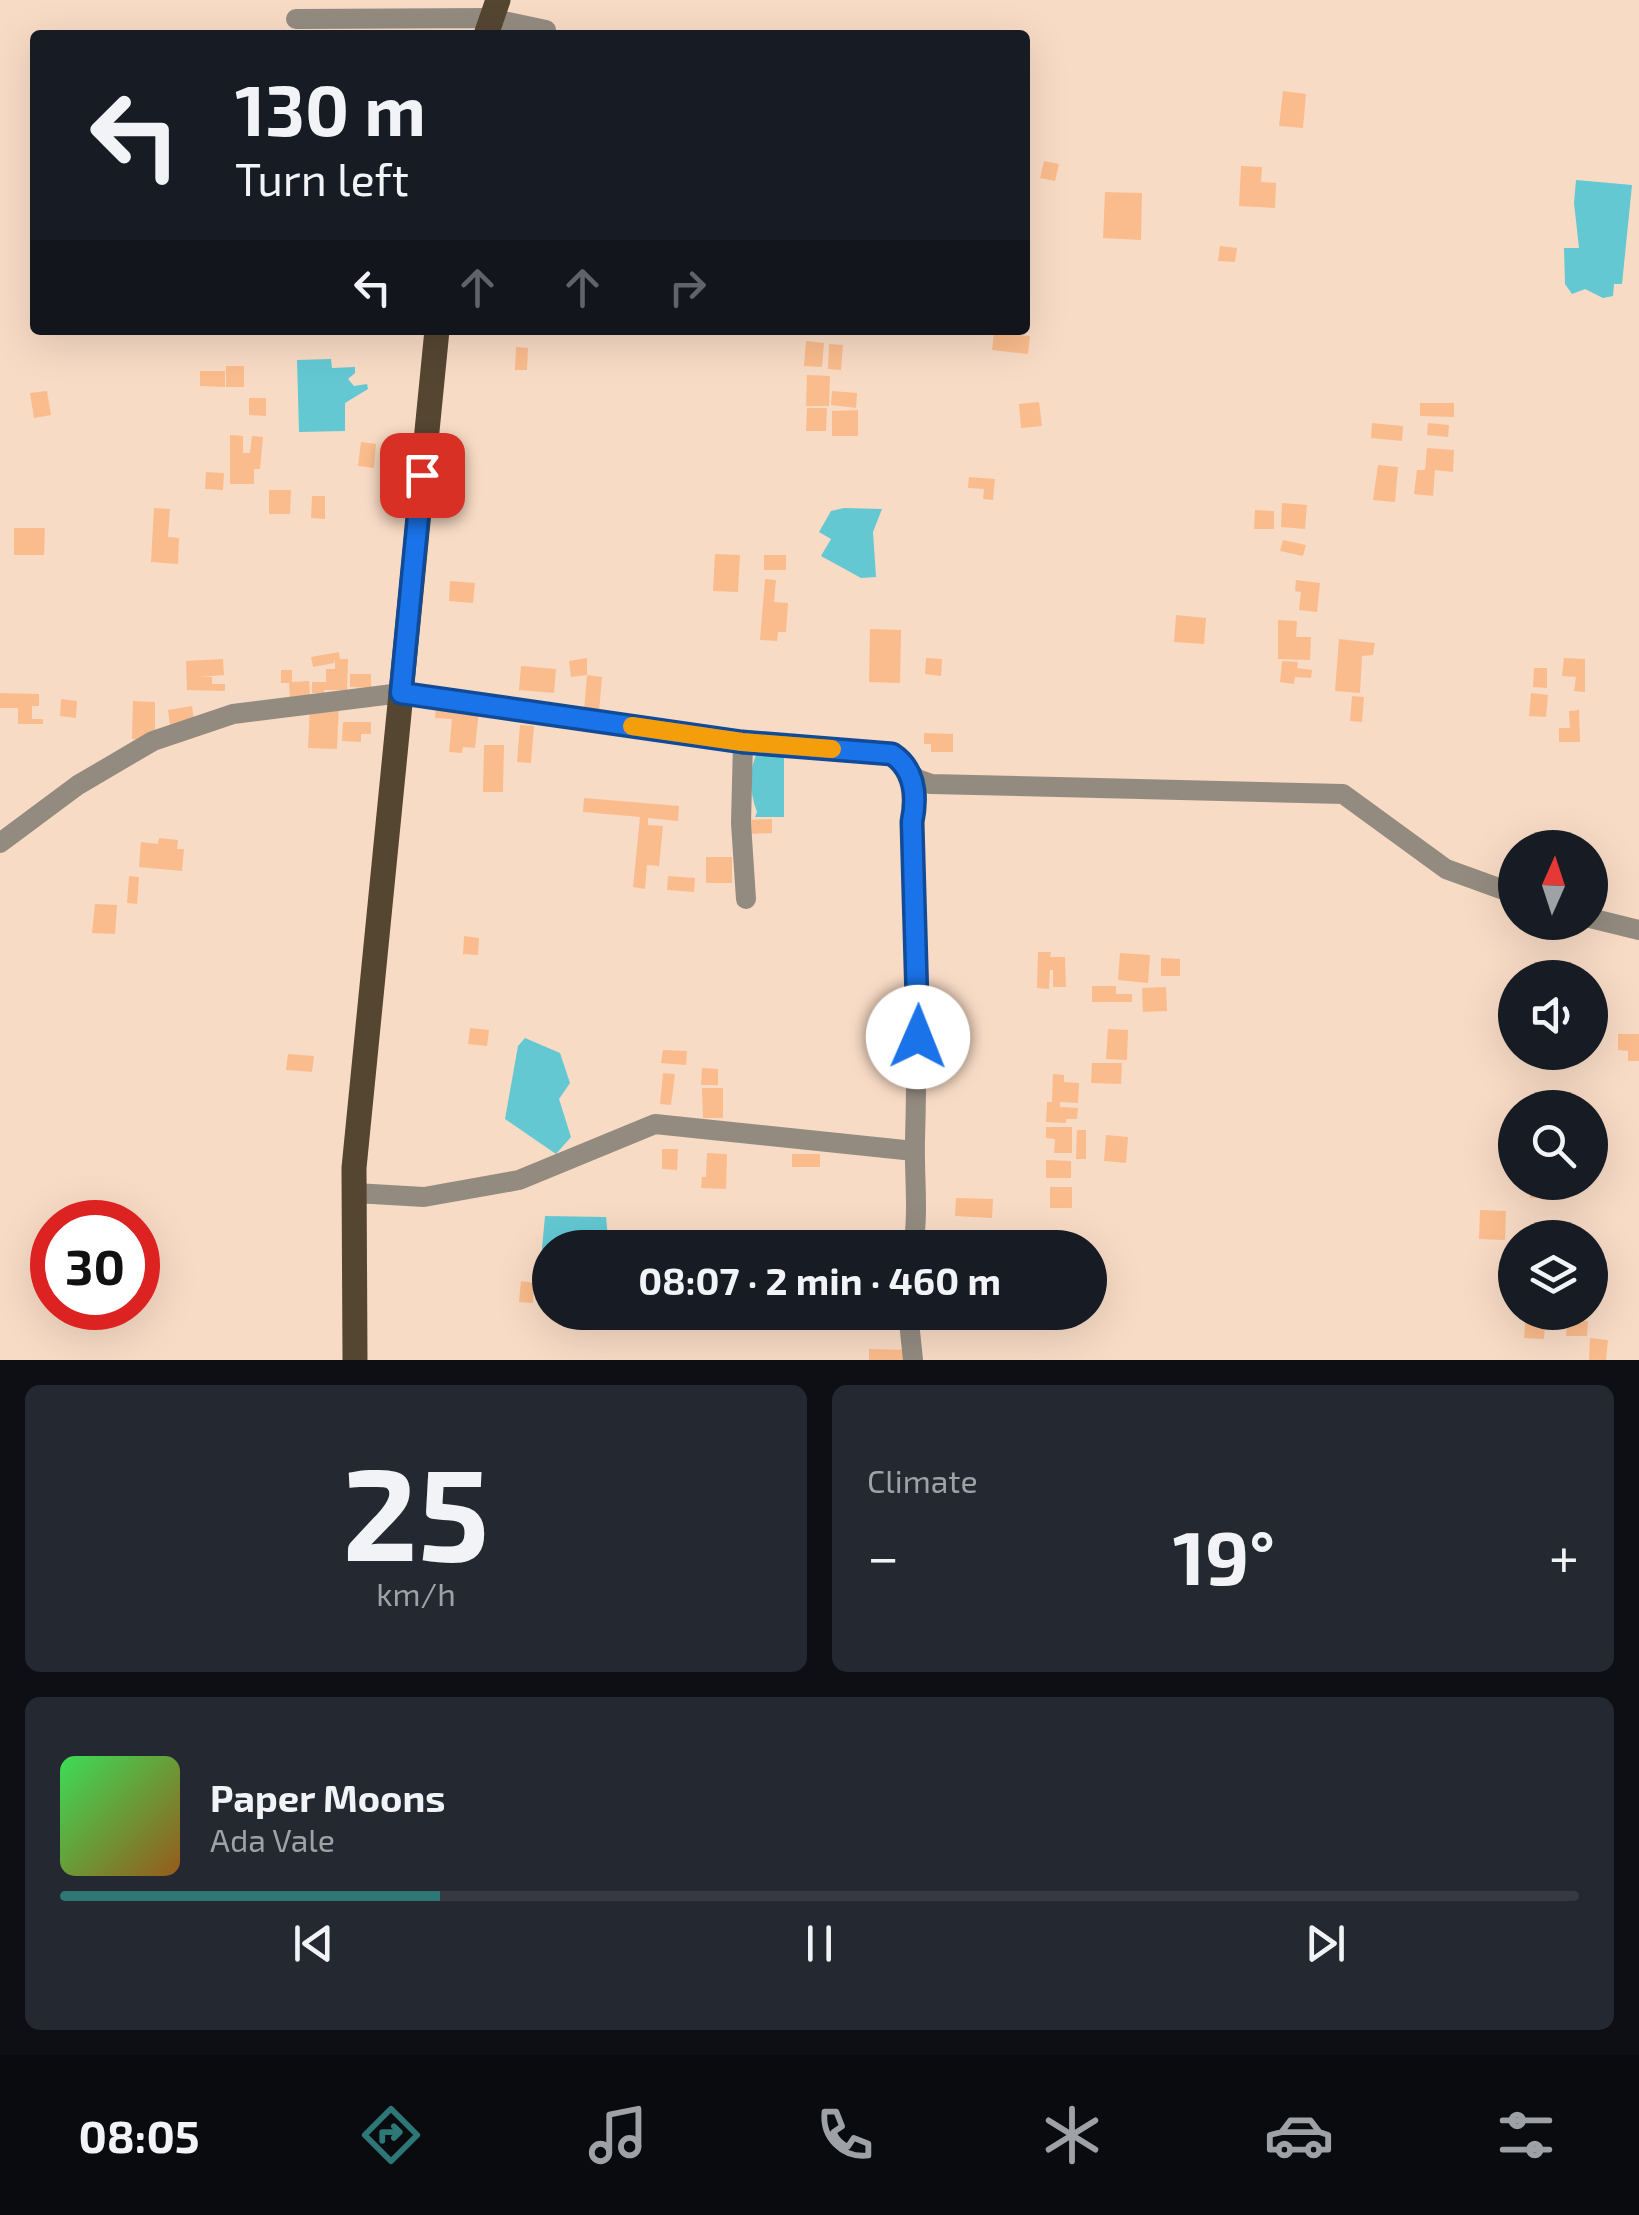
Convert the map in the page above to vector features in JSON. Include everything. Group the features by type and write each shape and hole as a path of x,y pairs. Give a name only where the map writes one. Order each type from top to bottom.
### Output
{"main road":[{"path":"355,1360 354,1193 436,335"}],"street":[{"path":"296,18 491,18 546,30"},
{"path":"0,843 78,784 153,741 234,714 401,693 742,742 892,754 917,779 944,785 1343,794 1446,869 1498,888"},
{"path":"742,742 741,823 746,899"},
{"path":"908,770 918,795 912,822 919,999 916,1230"},
{"path":"1608,922 1639,930"},
{"path":"354,1193 424,1197 519,1180 655,1124 914,1151"},
{"path":"910,1330 913,1360"}],"water":[{"path":"1576,180 1632,185 1622,284 1614,284 1613,296 1603,298 1585,289 1572,294 1565,284 1564,248 1579,248 1574,203"},
{"path":"331,359 332,368 355,367 355,373 348,379 354,386 367,384 368,389 345,403 345,431 299,432 297,360"},
{"path":"882,509 873,532 876,577 861,578 821,556 831,539 819,532 831,511"},
{"path":"757,753 784,753 784,817 755,817 751,775"},
{"path":"525,1038 560,1053 570,1083 559,1099 571,1137 556,1154 505,1119 518,1046"},
{"path":"545,1216 606,1217 607,1230 544,1230"}],"building":[{"path":"1283,91 1306,94 1303,128 1279,126"},
{"path":"1044,161 1059,164 1055,181 1040,178"},
{"path":"1241,166 1262,167 1261,182 1276,183 1275,208 1239,206"},
{"path":"1105,192 1142,193 1141,240 1103,238"},
{"path":"1220,246 1237,248 1235,262 1218,261"},
{"path":"994,335 1030,336 1028,354 992,350"},
{"path":"806,341 824,343 822,367 804,366"},
{"path":"829,344 843,345 841,370 828,369"},
{"path":"516,347 528,348 527,370 515,370"},
{"path":"226,366 244,366 244,387 226,387"},
{"path":"200,371 225,371 225,387 200,386"},
{"path":"807,375 830,376 829,406 806,406"},
{"path":"47,391 51,415 34,418 30,393"},
{"path":"832,391 857,393 856,408 831,405"},
{"path":"249,398 266,398 266,416 249,415"},
{"path":"1039,402 1042,426 1021,428 1019,404"},
{"path":"1420,403 1454,403 1454,417 1420,416"},
{"path":"807,408 827,408 826,431 806,431"},
{"path":"858,410 858,436 832,436 832,411"},
{"path":"1372,423 1403,426 1402,441 1371,438"},
{"path":"1428,423 1449,425 1448,437 1427,435"},
{"path":"230,435 243,436 243,453 250,453 252,436 263,437 260,469 254,469 254,484 230,484"},
{"path":"361,442 376,444 374,468 358,466"},
{"path":"1427,448 1454,450 1453,472 1435,470 1433,496 1414,494 1417,470 1425,470"},
{"path":"1378,465 1398,467 1395,502 1373,500"},
{"path":"206,472 224,473 223,490 205,489"},
{"path":"969,477 995,479 993,500 983,499 984,489 968,488"},
{"path":"269,490 291,490 290,514 269,514"},
{"path":"312,496 325,496 325,519 311,518"},
{"path":"1282,503 1307,505 1305,529 1281,527"},
{"path":"154,508 170,509 168,537 179,538 178,564 151,562"},
{"path":"1255,510 1274,511 1274,529 1254,529"},
{"path":"14,528 45,528 44,555 14,555"},
{"path":"1283,540 1306,545 1303,556 1280,551"},
{"path":"715,554 740,555 738,592 713,591"},
{"path":"764,555 786,555 786,570 764,570"},
{"path":"765,579 776,580 774,602 788,603 786,632 778,632 777,641 760,640"},
{"path":"1296,580 1320,583 1317,612 1299,610 1301,592 1295,591"},
{"path":"450,581 475,583 473,603 449,601"},
{"path":"1176,615 1206,618 1204,644 1174,642"},
{"path":"1278,620 1297,621 1296,637 1311,637 1310,660 1278,659"},
{"path":"870,629 901,630 900,683 869,682"},
{"path":"1339,639 1375,643 1373,655 1362,656 1360,693 1335,691"},
{"path":"339,652 340,659 348,659 347,690 312,693 312,682 326,682 326,669 335,669 335,659 334,663 313,667 311,657"},
{"path":"587,658 587,675 571,677 569,661"},
{"path":"926,658 942,659 941,676 925,674"},
{"path":"1564,658 1585,659 1585,692 1574,691 1576,677 1562,676"},
{"path":"223,659 224,675 200,677 212,677 212,684 225,684 225,691 187,690 186,661"},
{"path":"1282,661 1298,662 1297,668 1312,670 1311,678 1295,677 1294,684 1280,682"},
{"path":"521,666 556,669 554,693 519,690"},
{"path":"1534,668 1547,668 1547,688 1533,687"},
{"path":"281,670 292,670 292,682 309,681 310,696 290,697 289,683 281,683"},
{"path":"350,674 371,674 371,688 350,687"},
{"path":"587,675 602,677 599,712 584,711"},
{"path":"0,693 39,694 39,706 32,706 32,719 43,719 43,724 18,724 18,708 0,708"},
{"path":"1531,693 1548,695 1546,717 1529,716"},
{"path":"1352,696 1364,697 1362,722 1350,721"},
{"path":"61,699 77,701 76,718 60,716"},
{"path":"133,701 155,702 155,740 132,739"},
{"path":"436,703 479,709 475,748 449,752 452,719 435,718"},
{"path":"310,704 339,705 337,749 308,748"},
{"path":"192,706 194,721 170,725 168,710"},
{"path":"1579,710 1580,742 1559,742 1559,728 1570,728 1569,711"},
{"path":"343,722 371,722 371,734 361,734 361,742 342,741"},
{"path":"520,725 534,726 531,763 517,762"},
{"path":"924,733 953,734 953,752 931,752 931,744 924,744"},
{"path":"484,745 504,745 503,792 483,792"},
{"path":"584,798 679,806 678,821 648,818 648,825 663,826 659,866 647,865 645,889 633,887 640,817 583,812"},
{"path":"772,819 772,833 746,834 746,820"},
{"path":"159,838 178,840 177,849 184,849 182,871 139,867 141,842 158,844"},
{"path":"706,857 732,857 732,883 706,883"},
{"path":"129,876 139,877 137,904 127,903"},
{"path":"668,876 695,878 694,892 667,890"},
{"path":"95,904 117,905 115,934 92,933"},
{"path":"464,936 479,938 478,955 463,954"},
{"path":"1038,952 1065,957 1066,987 1053,987 1050,970 1049,989 1037,988"},
{"path":"1120,953 1150,955 1148,983 1118,980"},
{"path":"1161,958 1180,959 1180,976 1161,976"},
{"path":"1092,986 1116,986 1116,994 1132,994 1132,1002 1092,1002"},
{"path":"1166,987 1167,1011 1143,1012 1142,988"},
{"path":"470,1028 489,1030 487,1046 468,1044"},
{"path":"1108,1029 1128,1030 1127,1060 1106,1059"},
{"path":"1618,1034 1639,1034 1639,1061 1628,1061 1628,1051 1618,1050"},
{"path":"663,1050 687,1051 686,1065 661,1063"},
{"path":"288,1054 314,1056 312,1072 286,1070"},
{"path":"1092,1063 1122,1063 1121,1084 1091,1083"},
{"path":"702,1068 718,1069 718,1085 701,1085"},
{"path":"663,1073 675,1074 671,1105 660,1104"},
{"path":"1053,1074 1064,1075 1064,1082 1079,1083 1078,1103 1060,1102 1060,1107 1078,1108 1077,1119 1046,1122 1047,1102 1052,1102"},
{"path":"702,1088 723,1088 723,1118 703,1118"},
{"path":"1046,1127 1072,1127 1072,1153 1054,1153 1055,1139 1046,1138"},
{"path":"1077,1130 1086,1130 1086,1159 1076,1159"},
{"path":"1106,1135 1128,1137 1126,1163 1104,1161"},
{"path":"662,1149 678,1149 677,1170 662,1169"},
{"path":"707,1153 727,1154 726,1189 701,1188 702,1177 706,1177"},
{"path":"792,1154 820,1154 820,1167 792,1167"},
{"path":"1046,1160 1071,1161 1071,1178 1046,1178"},
{"path":"1050,1187 1072,1187 1072,1208 1050,1208"},
{"path":"956,1198 993,1199 992,1218 955,1216"},
{"path":"1480,1210 1506,1211 1506,1220 1498,1220 1498,1240 1479,1239"},
{"path":"521,1281 532,1283 532,1303 519,1302"},
{"path":"1525,1330 1545,1330 1544,1339 1524,1338"},
{"path":"1566,1330 1587,1330 1587,1336 1566,1336"},
{"path":"1590,1338 1608,1340 1606,1360 1589,1360"},
{"path":"869,1349 912,1350 911,1360 869,1360"}],"slow traffic":[{"path":"632,726 742,742 832,749"}],"route":[{"path":"422,475 401,693 742,742 892,754 901,760 918,795 912,822 918,1037"}]}
